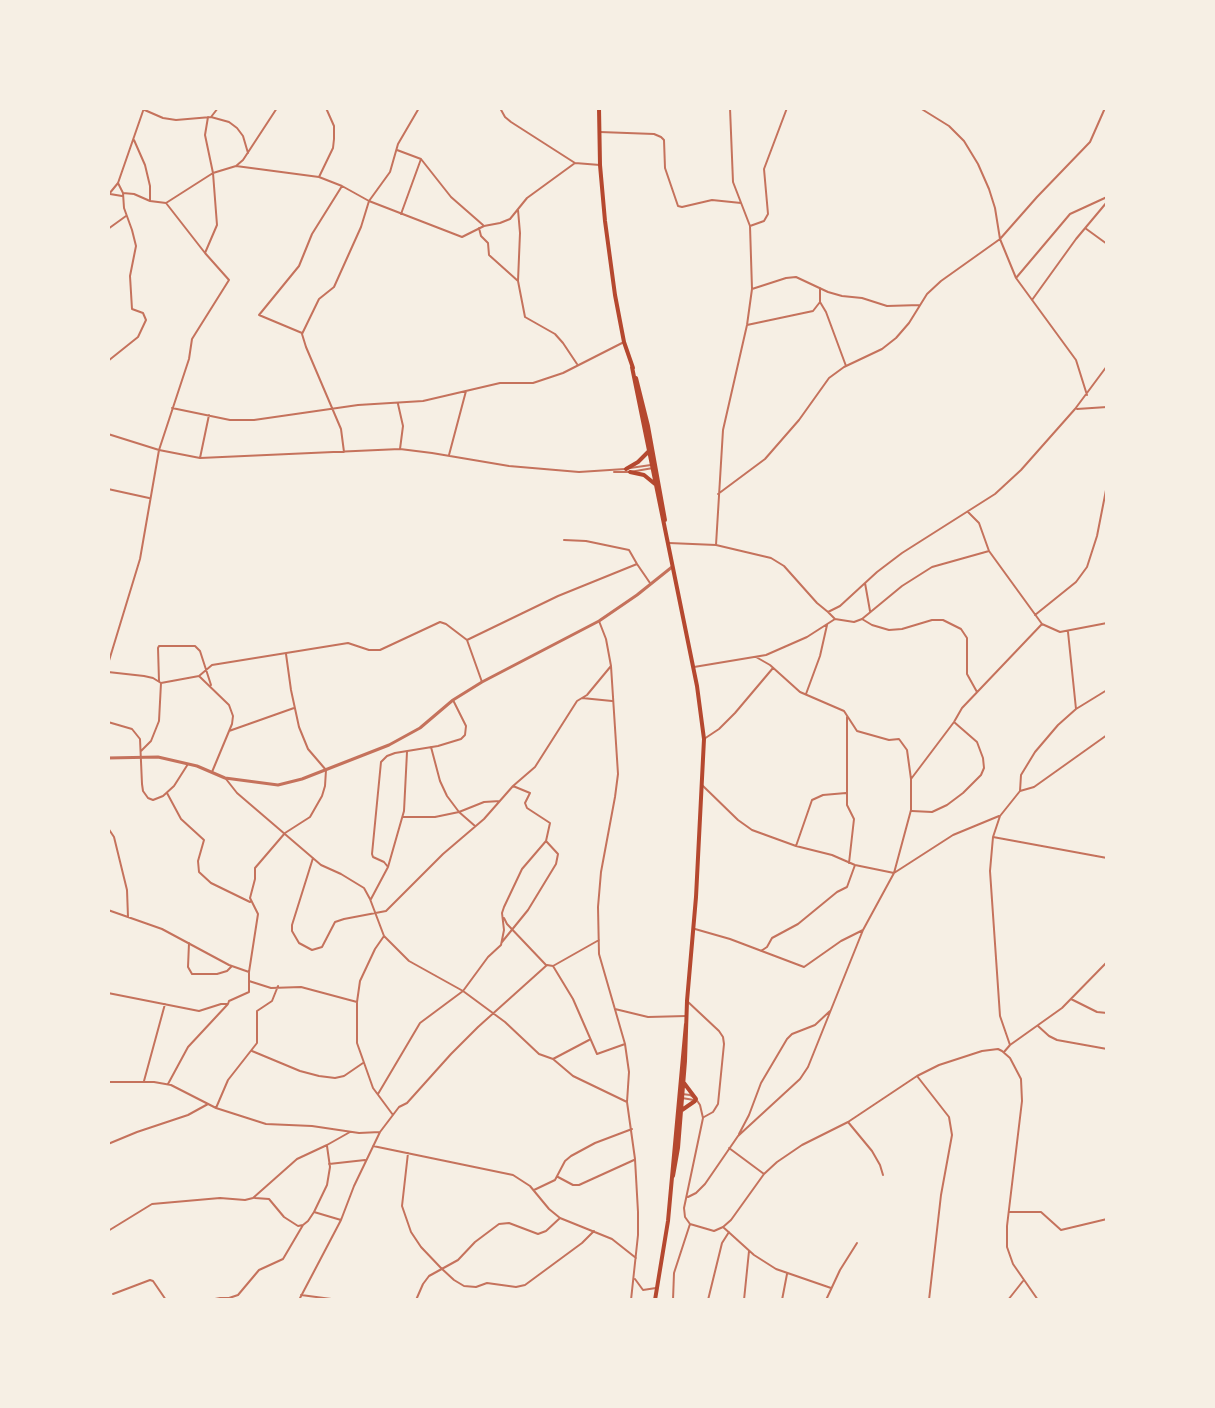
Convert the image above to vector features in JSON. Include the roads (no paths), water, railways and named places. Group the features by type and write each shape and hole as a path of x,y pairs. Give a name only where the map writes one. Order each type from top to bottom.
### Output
{"highway":[{"path":"600,108 600,165 615,295 624,342 643,404 666,531"},
{"path":"632,368 669,543 703,721 704,739 686,1019 673,1176 668,1221 654,1299"},
{"path":"628,470 649,450"},
{"path":"628,470 644,475 656,485"},
{"path":"673,1176 677,1158 680,1096 684,1082 686,1019"},
{"path":"681,1112 685,1107 697,1101 684,1082"}],"street":[{"path":"205,253 217,226 213,173 205,135 209,117 218,108"},
{"path":"108,194 134,194 150,201 166,203 213,173 236,166 248,153 277,108"},
{"path":"319,177 333,148 334,126 326,108"},
{"path":"344,452 341,429 306,347 303,334 319,299 334,287 361,227 369,201 390,171 397,150 419,108"},
{"path":"500,108 511,122 575,163 600,165"},
{"path":"716,545 717,494 724,421 747,325 752,288 750,226 733,182 730,108"},
{"path":"750,226 764,221 768,214 764,169 787,108"},
{"path":"920,108 949,126 969,149 989,189 1000,239 1016,278 1077,360 1087,394"},
{"path":"717,494 765,459 799,420 823,384 846,366 872,355 896,338 909,323 927,294 941,281 1000,239 1090,142 1105,108"},
{"path":"108,194 118,183 134,140 142,109 163,118 176,120 209,117 229,122 243,136 248,153"},
{"path":"599,132 654,134 661,137 664,140 664,168 678,206 712,200 741,203"},
{"path":"134,140 145,165 150,186 150,201"},
{"path":"397,150 421,159 452,197 484,226"},
{"path":"401,214 421,159"},
{"path":"236,166 319,177 342,186 369,201 462,237 479,228 506,221 514,216 534,193 575,163"},
{"path":"108,361 138,337 146,320 143,313 132,309 129,276 136,246 118,183"},
{"path":"303,334 259,315 299,266 312,234 342,186"},
{"path":"1016,278 1070,214 1107,197"},
{"path":"1032,300 1107,202"},
{"path":"108,662 140,559 159,450 191,352 194,336 229,280 166,203"},
{"path":"518,209 520,233 518,281 525,317 555,334 577,364"},
{"path":"108,229 126,216"},
{"path":"479,228 481,236 488,243 489,255 518,281"},
{"path":"1085,228 1107,244"},
{"path":"752,288 791,277 802,279 842,296 862,298 887,306 920,305"},
{"path":"820,288 820,302 846,366"},
{"path":"747,325 813,311 820,302"},
{"path":"172,408 230,420 254,420 358,405 423,401 500,383 533,383 563,373 624,342"},
{"path":"828,612 840,606 902,553 995,494 1021,470 1075,409 1107,366"},
{"path":"449,455 466,391"},
{"path":"398,404 403,426 400,449"},
{"path":"1075,409 1107,407"},
{"path":"200,458 209,415"},
{"path":"108,434 159,450 200,458 400,449 509,466 579,472 628,470 654,466"},
{"path":"1035,615 1076,582 1087,567 1097,536 1107,485"},
{"path":"108,489 150,498"},
{"path":"969,512 979,523 989,551 1042,624 1052,630 1068,632 1107,622"},
{"path":"564,540 586,541 629,550 650,583"},
{"path":"669,543 716,545 778,561 834,619 854,622 862,619 902,586 932,567 989,551"},
{"path":"467,640 558,596 637,564"},
{"path":"108,758 158,757 189,764 225,778 278,785 326,770 389,745 420,728 453,700 482,682 599,621 637,595 673,566"},
{"path":"865,583 870,611"},
{"path":"693,667 756,657 790,645 827,626 834,619"},
{"path":"862,619 889,630 902,629 932,620 943,620 962,629 967,638 967,674 976,692"},
{"path":"599,621 606,639 611,666 618,774 601,872 598,907 599,954 625,1044 629,1072 627,1102 635,1159 638,1235 632,1300"},
{"path":"108,672 144,676 160,682 199,676 212,665 250,657 286,654 348,643 369,650 380,650 440,622 467,640 482,682"},
{"path":"912,779 962,708 1042,624"},
{"path":"806,695 820,656 827,626"},
{"path":"1068,632 1076,709"},
{"path":"141,751 151,741 159,721 159,646 195,646 200,651 212,687"},
{"path":"168,1084 188,1047 229,1001 248,994 258,914 250,895 256,866 285,833 306,821 322,796 326,770 308,749 294,708 286,654"},
{"path":"687,1197 696,1193 705,1184 738,1137 800,1079 808,1067 863,930 894,873 910,810 912,779 907,750 899,739 888,740 860,733 854,729 844,711 806,695 756,657"},
{"path":"314,858 292,925 292,931 299,943 312,950 322,947 335,922 387,911 443,854 476,827 513,786 535,767 577,701 587,695 611,666"},
{"path":"704,739 719,729 735,713 773,668"},
{"path":"199,676 225,700 233,716 213,772"},
{"path":"1010,1045 1000,1016 990,871 993,837 1000,816 1020,791 1021,775 1035,752 1058,725 1076,709 1107,690"},
{"path":"582,698 613,701"},
{"path":"388,867 372,854 381,762 387,756 461,739 466,731 464,720 453,700"},
{"path":"229,731 294,708"},
{"path":"847,716 847,805 854,819 849,863"},
{"path":"108,722 132,729 140,739 142,784 145,795 153,800 158,800 167,793 189,764"},
{"path":"910,810 932,812 947,805 981,775 984,768 983,759 976,742 954,722"},
{"path":"1020,791 1034,787 1107,735"},
{"path":"431,747 443,789 459,812 476,827"},
{"path":"370,899 388,867 403,817 407,751"},
{"path":"225,778 237,793 321,865 364,888 384,936 416,967 463,991 494,1013 539,1054 553,1059 573,1076 627,1102"},
{"path":"702,785 745,826 796,846 832,855 855,865 894,873 953,835 1000,816"},
{"path":"501,945 504,930 502,913 522,869 546,841 550,823 527,808 525,803 530,793 513,786"},
{"path":"167,793 181,819 204,840 198,861 199,872 203,877 253,903"},
{"path":"796,846 812,800 823,795 847,794"},
{"path":"403,817 435,817 459,812 484,802 500,801"},
{"path":"108,828 114,837 127,890 128,917"},
{"path":"993,837 1107,858"},
{"path":"378,1094 420,1023 463,991 528,909 556,864 558,854 546,841"},
{"path":"761,951 767,947 772,938 798,924 837,892 847,887 855,865"},
{"path":"108,909 162,928 232,966 249,972"},
{"path":"502,913 507,924 547,965 553,966 600,939"},
{"path":"692,928 804,968 841,940 863,930"},
{"path":"384,936 363,971 357,1002 357,1044 363,1063 378,1094 393,1115"},
{"path":"189,943 188,967 192,974 217,974 227,971 232,966"},
{"path":"1004,1053 1010,1045 1038,1026 1070,999 1107,962"},
{"path":"299,1300 341,1220 346,1203 380,1132 399,1107 407,1104 451,1054 547,965"},
{"path":"553,966 573,999 597,1054 625,1044"},
{"path":"249,981 271,988 301,987 357,1002"},
{"path":"216,1108 228,1080 252,1052 258,1037 257,1011 272,1001 278,986"},
{"path":"108,993 199,1011 228,1004"},
{"path":"1070,999 1097,1012 1107,1013"},
{"path":"687,1001 719,1031 724,1044 718,1104 713,1112 703,1118"},
{"path":"144,1081 165,1004"},
{"path":"615,1009 648,1017 686,1019"},
{"path":"738,1137 749,1116 760,1083 787,1039 792,1034 815,1025 831,1011"},
{"path":"1038,1026 1048,1036 1057,1040 1107,1049"},
{"path":"553,1059 590,1040"},
{"path":"680,1096 697,1101 703,1118 684,1208 685,1217 690,1224 714,1231 731,1220 764,1174 802,1145 848,1122 917,1076 939,1065 982,1051 998,1049 1010,1058 1021,1078 1022,1101 1007,1247 1013,1264 1038,1300"},
{"path":"252,1052 291,1068 335,1078 344,1076 363,1063"},
{"path":"917,1076 949,1117 952,1135 941,1195 929,1300"},
{"path":"108,1082 144,1081 168,1084 181,1088 216,1108 266,1124 312,1126 350,1132 380,1132"},
{"path":"108,1144 188,1115 208,1104"},
{"path":"848,1122 872,1151 880,1165 882,1175"},
{"path":"534,1190 558,1178 571,1156 595,1143 632,1130"},
{"path":"253,1198 297,1159 350,1132"},
{"path":"210,1300 238,1295 256,1272 283,1259 303,1225 315,1212 327,1185 329,1164 327,1145"},
{"path":"374,1146 507,1173 525,1182 560,1218 612,1239 636,1258"},
{"path":"729,1148 764,1174"},
{"path":"408,1153 403,1213 415,1239 454,1280 471,1288 487,1283 520,1287 547,1269 594,1231"},
{"path":"558,1178 579,1185 635,1159"},
{"path":"329,1164 367,1160"},
{"path":"108,1251 108,1231 152,1204 220,1198 269,1199 284,1217 298,1226 303,1225"},
{"path":"315,1212 341,1220"},
{"path":"1009,1212 1041,1212 1061,1230 1107,1219"},
{"path":"416,1300 429,1276 462,1257 475,1242 499,1224 508,1223 538,1234 546,1231 560,1218"},
{"path":"673,1300 674,1273 690,1224"},
{"path":"723,1227 766,1263 787,1274 831,1287"},
{"path":"708,1300 722,1243 729,1232"},
{"path":"826,1300 831,1287 857,1243"},
{"path":"744,1300 749,1251"},
{"path":"782,1300 787,1274"},
{"path":"634,1277 643,1290 656,1288"},
{"path":"112,1294 150,1280 166,1300"},
{"path":"1008,1300 1023,1280"},
{"path":"301,1295 339,1300"}]}
